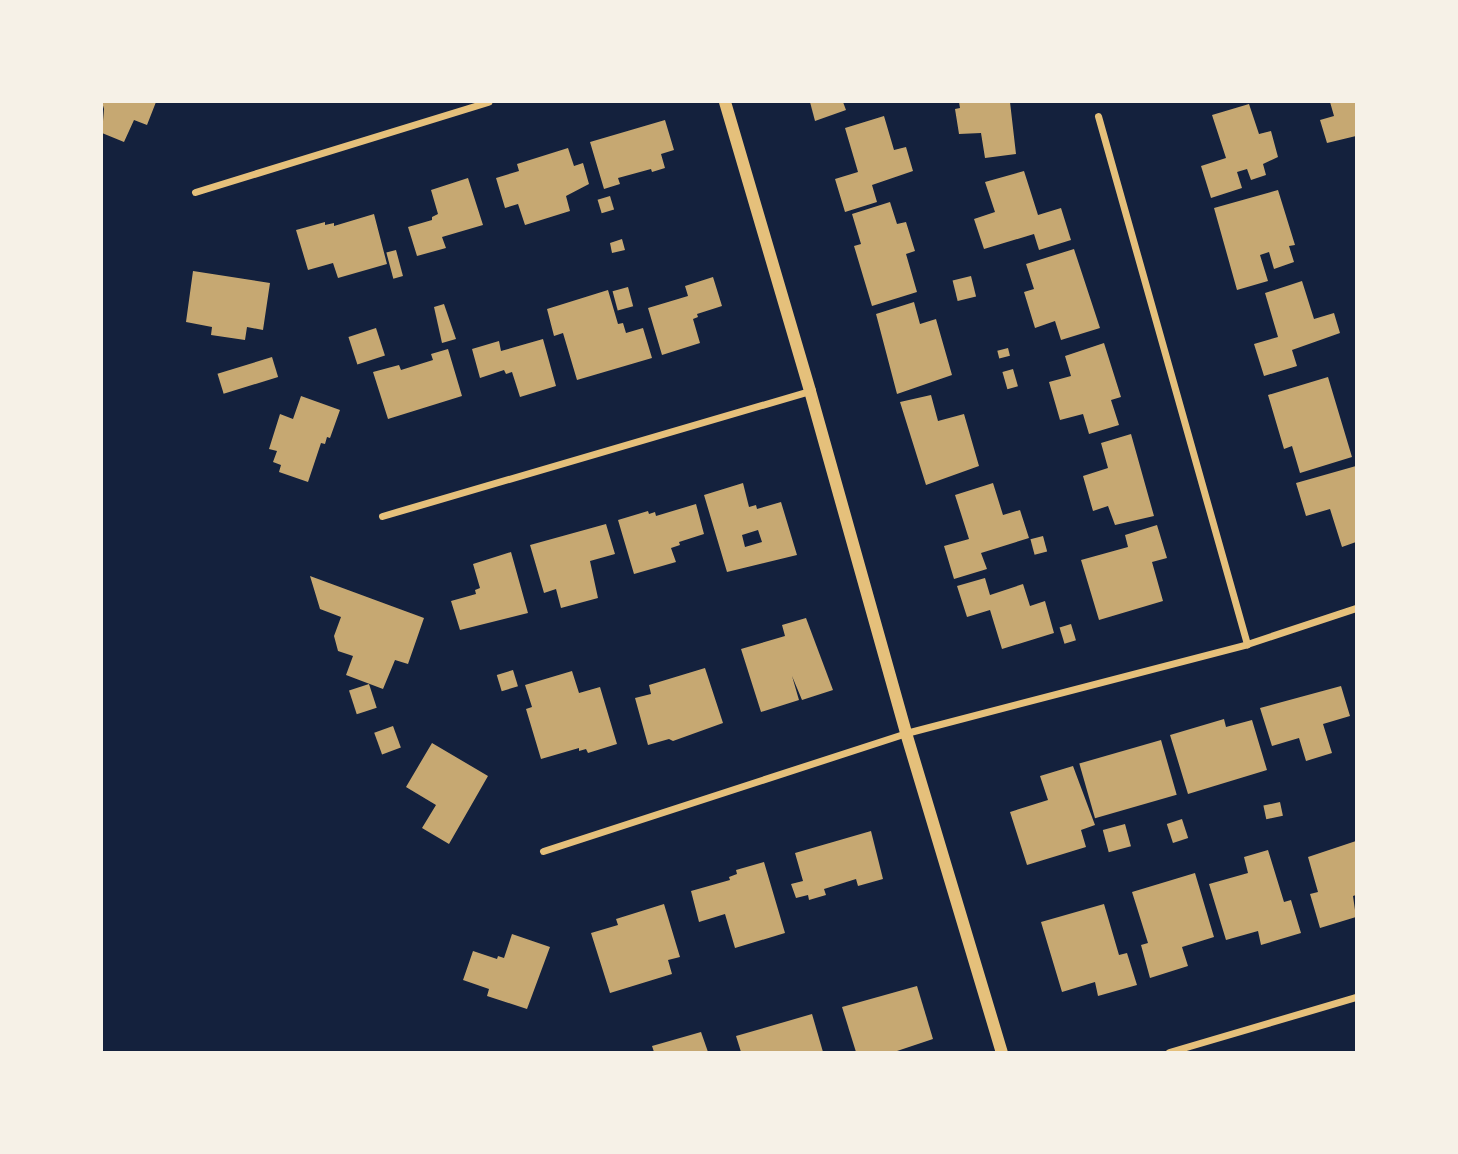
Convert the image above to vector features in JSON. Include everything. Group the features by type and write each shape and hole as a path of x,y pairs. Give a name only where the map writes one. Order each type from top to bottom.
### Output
{"street":[{"path":"195,192 488,102"},
{"path":"725,102 906,733 1002,1052"},
{"path":"1098,116 1247,644"},
{"path":"382,516 810,391"},
{"path":"543,851 906,733 1247,644 1356,608"},
{"path":"1169,1052 1356,998"}],"building":[{"path":"102,102 156,102 147,125 134,120 124,142 102,133"},
{"path":"810,102 843,102 846,110 815,121"},
{"path":"959,102 1010,102 1016,154 985,158 981,133 959,134 955,109 960,108"},
{"path":"1330,102 1356,102 1356,136 1327,143 1320,120 1334,116"},
{"path":"1249,104 1259,134 1271,131 1278,157 1263,164 1266,175 1251,180 1247,169 1237,172 1242,188 1211,198 1201,166 1226,158 1212,115"},
{"path":"884,116 894,150 906,147 913,171 872,185 877,202 845,212 835,179 858,172 845,128"},
{"path":"665,120 674,150 661,154 665,168 618,178 620,184 604,189 590,142"},
{"path":"568,148 574,166 583,163 589,184 566,196 570,211 525,225 518,204 505,208 496,178 519,171 517,164"},
{"path":"1024,171 1038,215 1061,208 1071,240 1039,250 1034,234 984,249 974,219 995,212 985,182"},
{"path":"468,178 483,225 442,237 446,248 417,256 408,227 432,220 432,217 438,214 431,190"},
{"path":"1278,190 1295,245 1289,246 1294,262 1274,269 1269,252 1260,255 1268,281 1237,290 1214,208"},
{"path":"610,196 614,209 602,213 598,200"},
{"path":"890,202 897,224 906,222 915,251 906,254 917,292 872,306 854,246 861,244 852,214"},
{"path":"374,214 387,264 338,278 333,263 308,270 296,230 325,222 325,225 334,223 334,226"},
{"path":"622,239 625,250 612,253 610,243"},
{"path":"1074,249 1100,328 1061,340 1055,321 1035,328 1024,292 1034,289 1026,264"},
{"path":"396,250 403,276 393,279 386,253"},
{"path":"193,271 270,283 263,330 247,327 245,340 211,335 212,327 186,322"},
{"path":"971,276 976,296 958,301 953,281"},
{"path":"713,277 722,306 697,314 698,317 693,319 700,343 662,355 648,308 688,296 685,286"},
{"path":"1302,281 1314,319 1334,313 1340,333 1292,350 1297,366 1264,376 1254,344 1278,337 1265,293"},
{"path":"628,287 633,306 618,310 613,291"},
{"path":"608,290 618,324 623,323 626,333 643,328 652,358 577,380 563,333 554,336 547,309"},
{"path":"914,302 920,324 936,319 952,375 897,394 876,314"},
{"path":"444,304 456,339 442,343 434,307"},
{"path":"376,328 385,356 357,365 348,337"},
{"path":"543,339 556,386 520,397 512,372 506,374 504,370 480,378 472,349 499,341 501,351"},
{"path":"1104,343 1121,397 1111,400 1119,425 1089,434 1083,414 1060,420 1049,382 1071,376 1065,356"},
{"path":"1008,348 1010,356 999,358 997,351"},
{"path":"448,349 462,396 388,419 373,372 399,365 401,370 433,360 431,354"},
{"path":"272,357 278,377 224,394 217,374"},
{"path":"1013,369 1018,386 1007,389 1002,372"},
{"path":"1328,377 1352,457 1300,473 1292,446 1284,449 1268,395"},
{"path":"931,395 938,421 964,414 979,466 926,485 900,402"},
{"path":"301,396 340,410 330,438 327,437 325,444 321,443 308,482 279,472 281,465 273,462 277,451 269,449 280,414 293,419"},
{"path":"1131,434 1154,516 1115,525 1108,506 1093,511 1083,476 1108,468 1101,443"},
{"path":"1356,466 1356,542 1342,547 1330,509 1306,516 1296,483"},
{"path":"743,483 749,507 756,505 757,509 781,502 797,555 727,572 704,495","holes":["758,530 762,542 745,547 742,535"]},
{"path":"993,483 1003,515 1020,510 1029,538 981,553 987,569 954,579 944,546 969,539 955,495"},
{"path":"696,504 704,534 679,542 680,545 671,548 676,562 634,574 618,520 648,511 649,514 655,512 656,516"},
{"path":"606,524 615,554 590,561 598,598 561,608 556,589 544,593 530,545"},
{"path":"1157,525 1167,558 1152,562 1163,601 1099,620 1081,560 1128,547 1125,535"},
{"path":"1043,536 1047,551 1035,555 1030,539"},
{"path":"511,552 528,613 460,630 451,601 476,594 475,590 480,588 473,564"},
{"path":"310,576 424,618 408,664 395,660 383,689 346,675 353,656 338,651 334,636 341,617 320,609"},
{"path":"985,578 990,595 1023,584 1030,606 1045,601 1054,633 1002,649 990,610 967,617 957,586"},
{"path":"806,618 833,690 802,700 792,676 799,700 761,712 741,649 785,636 782,625"},
{"path":"1071,624 1076,640 1064,644 1060,628"},
{"path":"705,668 723,723 673,741 669,739 648,745 635,698 651,694 649,685"},
{"path":"513,670 518,686 502,691 497,675"},
{"path":"572,671 579,693 600,687 617,744 588,753 586,749 579,751 579,748 541,759 526,709 532,707 525,685"},
{"path":"369,684 377,708 357,714 349,690"},
{"path":"1341,686 1350,716 1323,724 1332,753 1306,761 1299,738 1272,746 1260,708"},
{"path":"1224,719 1226,727 1252,720 1267,770 1188,794 1170,735"},
{"path":"393,726 401,748 382,754 374,733"},
{"path":"1161,740 1177,795 1095,818 1079,763"},
{"path":"432,743 488,776 449,844 422,828 436,805 406,787"},
{"path":"1073,766 1095,825 1081,830 1086,847 1027,865 1010,812 1048,800 1040,776"},
{"path":"1280,802 1283,816 1266,819 1263,806"},
{"path":"1182,819 1188,838 1173,843 1167,824"},
{"path":"1125,824 1131,846 1109,852 1103,830"},
{"path":"871,831 883,879 858,886 856,879 824,889 826,895 809,900 808,895 796,898 791,884 803,881 795,853"},
{"path":"1356,841 1356,895 1353,896 1356,917 1320,928 1310,894 1318,892 1308,857"},
{"path":"1268,850 1284,902 1291,900 1301,933 1261,945 1258,931 1226,940 1209,884 1248,873 1244,857"},
{"path":"764,862 785,933 735,948 725,914 699,922 691,891 730,880 729,877 737,874 736,870"},
{"path":"1195,873 1214,937 1182,947 1188,966 1150,978 1141,945 1148,943 1132,892"},
{"path":"664,904 680,957 668,960 672,974 610,993 591,933 618,925 616,919"},
{"path":"1104,904 1119,955 1127,953 1137,985 1098,996 1095,982 1062,992 1041,922"},
{"path":"512,934 550,947 527,1009 487,996 489,989 463,980 473,951 497,959 498,956 504,958"},
{"path":"917,986 933,1039 894,1052 856,1052 842,1007"},
{"path":"812,1014 823,1052 741,1052 736,1036"},
{"path":"701,1032 708,1052 654,1052 652,1046"}]}
